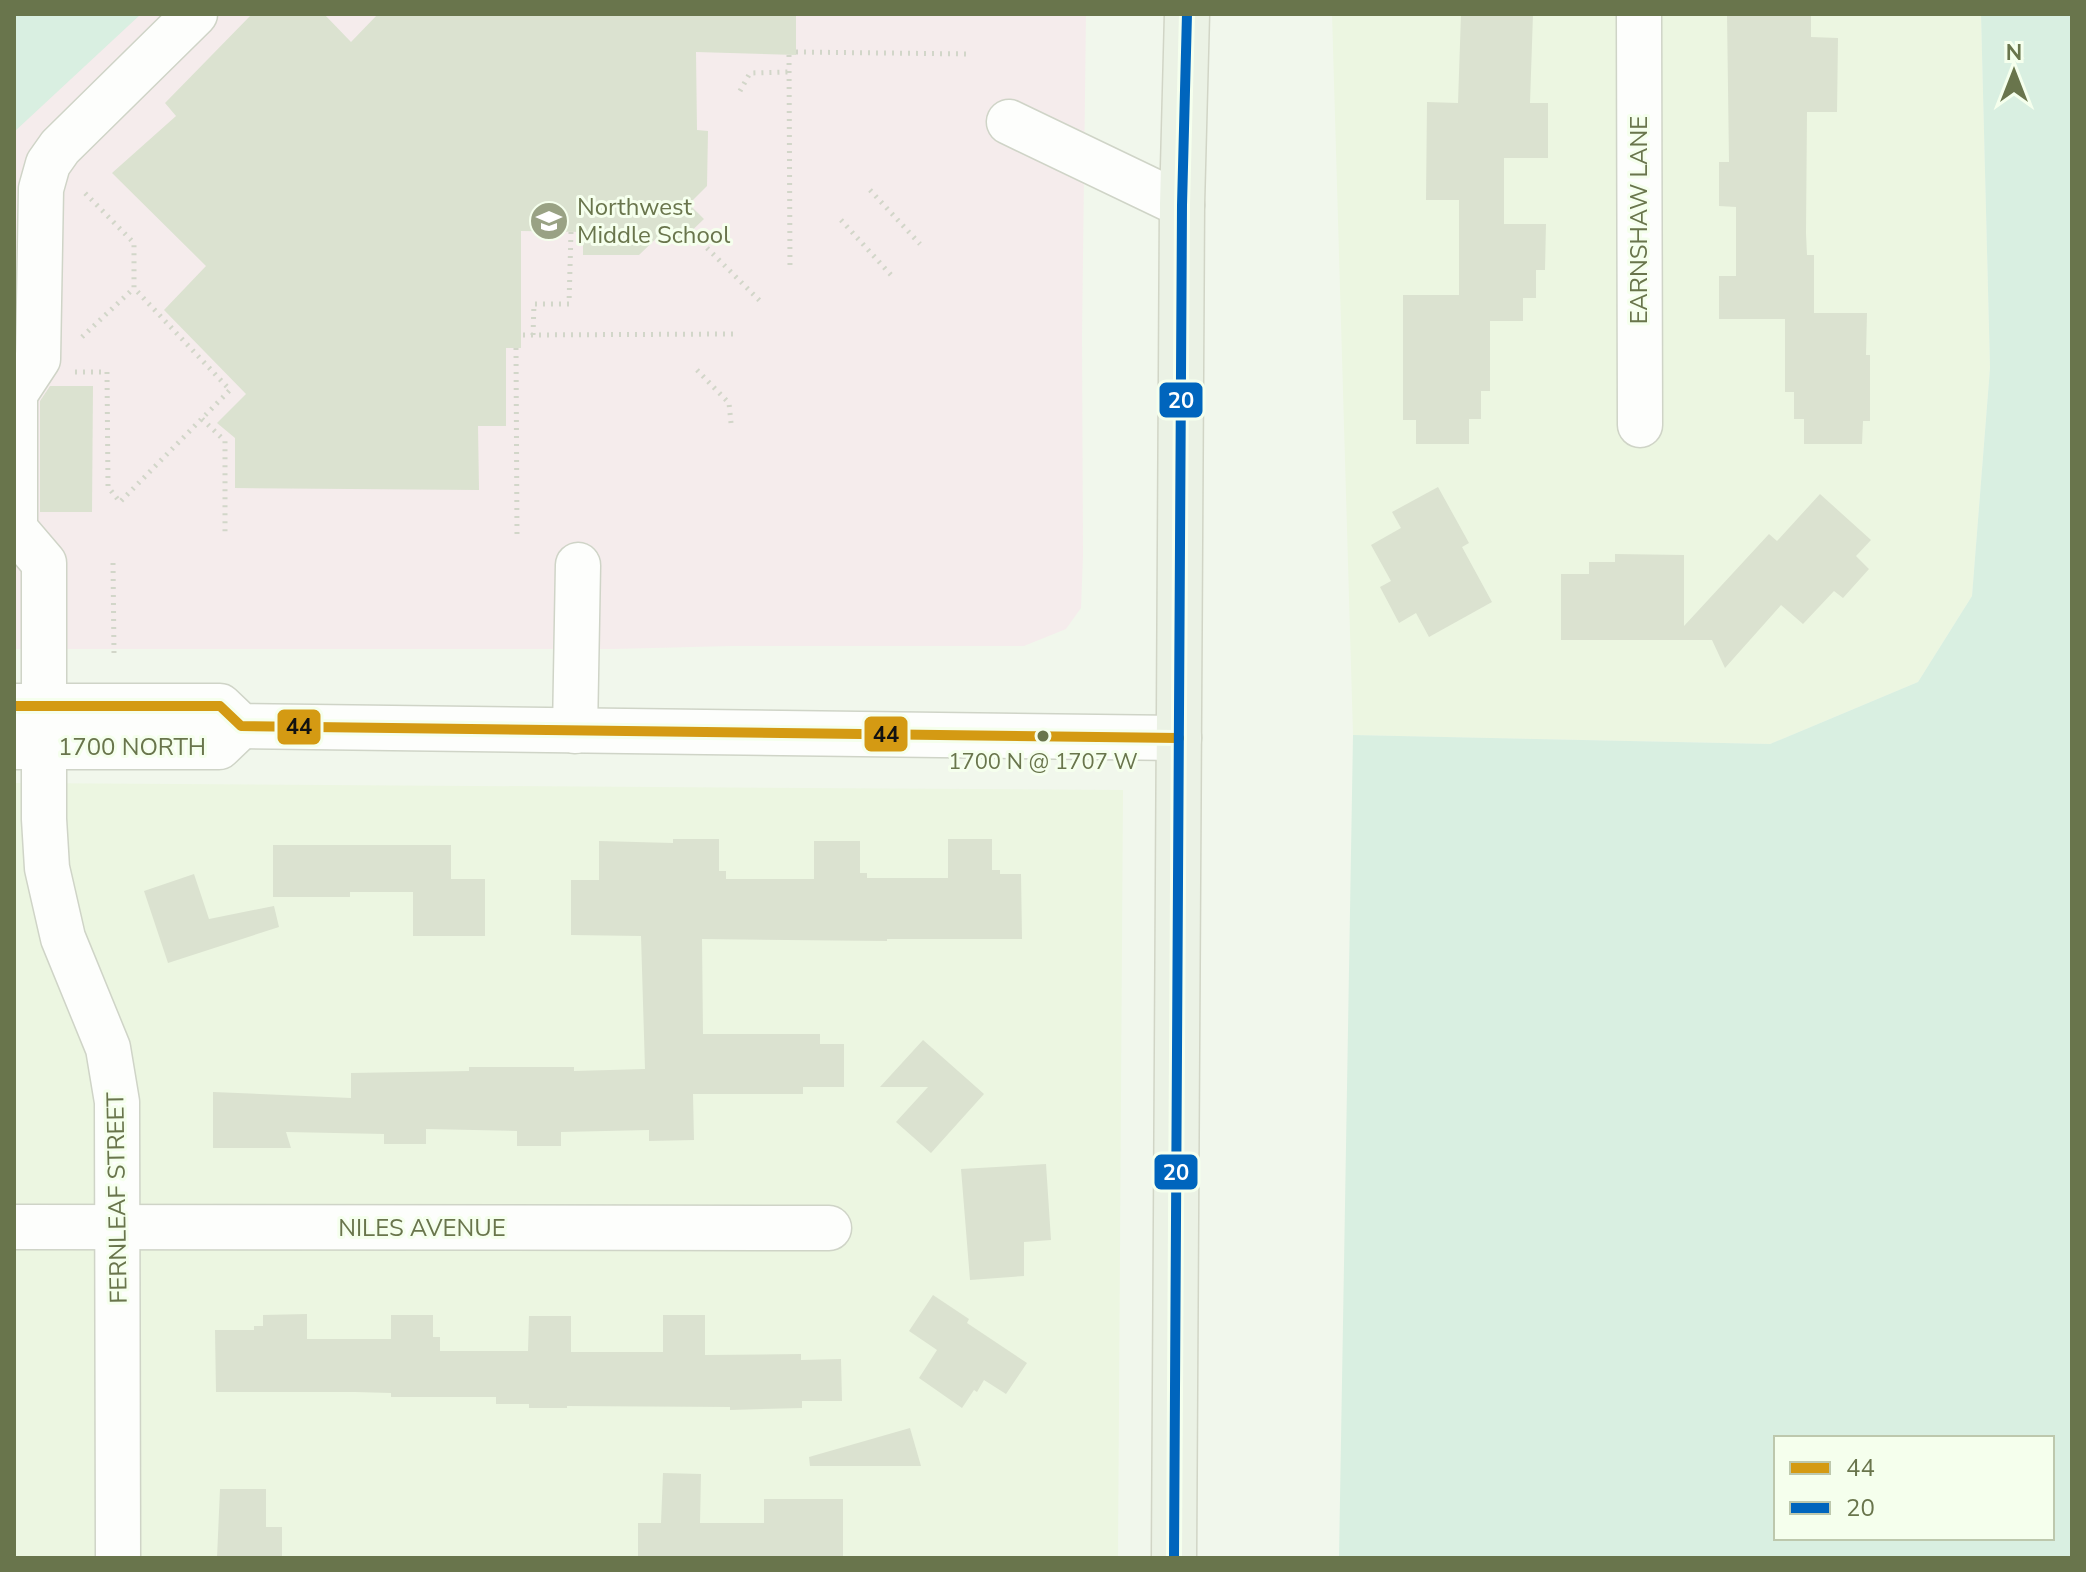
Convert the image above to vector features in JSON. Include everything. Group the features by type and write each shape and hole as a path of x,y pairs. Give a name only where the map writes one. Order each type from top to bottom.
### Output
{"main road":[{"path":"1174,1558 1182,205 1187,14"}],"street":[{"name":"FERNLEAF STREET","path":"118,1558 119,1149 114,1075 108,1048 63,938 44,833 29,727 44,563 15,529 15,394 38,359 41,189 48,164 60,147 195,14"},
{"name":"EARNSHAW LANE","path":"1639,14 1640,425"},
{"path":"1009,122 1182,205"},
{"path":"575,731 578,565"},
{"name":"1700 NORTH","path":"29,727 219,747 241,726 1179,738"},
{"name":"NILES AVENUE","path":"14,1227 829,1228"}],"path":[{"path":"796,52 971,54"},
{"path":"789,55 790,270"},
{"path":"740,91 750,73 789,72"},
{"path":"67,372 107,372 108,487 120,502 230,390 134,288 134,243 79,187"},
{"path":"870,190 920,244"},
{"path":"841,220 891,275"},
{"path":"690,231 761,302"},
{"path":"533,335 534,304 569,304 571,232"},
{"path":"78,341 134,288"},
{"path":"523,335 733,334"},
{"path":"516,348 517,534"},
{"path":"697,370 729,403 731,423"},
{"path":"202,419 225,441 225,532"},
{"path":"113,563 114,653"}],"shaded area":[{"name":"Northwest Middle School","path":"14,14 1086,14 1081,608 1066,629 1024,646 14,649"},
{"path":"14,14 141,14 14,132"},
{"path":"1332,14 1981,14 1990,368 1972,596 1918,682 1770,744 1353,735"},
{"path":"1981,14 2072,14 2072,1558 1339,1558 1353,735 1770,744 1918,682 1972,596 1990,368"},
{"path":"14,783 1123,790 1118,1558 14,1558"}],"building":[{"path":"252,14 324,14 351,42 378,14 796,14 796,55 696,52 697,130 708,131 707,186 689,204 704,219 680,242 666,229 639,255 583,255 583,232 521,231 521,348 506,348 506,426 478,426 479,490 235,488 235,438 217,423 246,394 164,310 206,266 112,173 176,116 165,103"},
{"path":"1461,14 1533,14 1530,103 1548,103 1548,158 1504,158 1504,224 1546,224 1545,270 1536,270 1536,298 1523,298 1523,321 1490,321 1490,391 1481,391 1481,419 1469,419 1469,444 1416,444 1416,420 1403,420 1403,295 1459,295 1459,200 1426,200 1427,102 1458,103"},
{"path":"1727,14 1811,14 1811,37 1838,38 1837,112 1807,112 1807,255 1814,255 1814,313 1867,313 1870,421 1863,421 1862,444 1804,444 1804,419 1794,419 1794,392 1785,392 1785,319 1719,319 1719,276 1736,276 1736,207 1719,206 1719,162 1729,162"},
{"path":"50,386 93,386 92,512 40,512 40,401"},
{"path":"1438,487 1469,543 1462,547 1492,602 1429,637 1416,613 1399,623 1380,587 1391,581 1371,545 1401,528 1392,512"},
{"path":"1820,494 1871,540 1856,556 1869,569 1843,598 1834,591 1803,624 1781,605 1725,668 1712,640 1561,640 1561,574 1589,574 1589,562 1615,562 1615,554 1684,555 1684,626 1769,534 1777,541"},
{"path":"673,839 719,839 719,871 726,871 726,879 814,879 814,841 860,841 860,873 867,873 867,878 948,878 948,839 992,839 992,870 1000,870 1000,874 1021,874 1022,939 702,939 703,1034 820,1034 820,1044 844,1044 844,1087 803,1087 803,1094 693,1094 694,1140 649,1141 649,1130 561,1132 561,1146 517,1146 517,1131 426,1129 426,1144 384,1144 384,1134 286,1132 291,1148 213,1148 213,1092 351,1098 351,1073 469,1071 469,1067 574,1067 574,1071 645,1069 641,936 571,935 571,880 599,880 599,841 673,843"},
{"path":"273,845 451,845 451,879 485,879 485,936 413,936 413,892 350,892 350,897 273,897"},
{"path":"194,874 209,919 274,906 279,927 168,963 144,891"},
{"path":"923,1040 984,1094 931,1153 896,1122 928,1087 880,1087"},
{"path":"1046,1164 1051,1240 1024,1242 1024,1276 970,1280 961,1169"},
{"path":"933,1295 969,1319 967,1323 1027,1363 1006,1394 984,1380 962,1408 919,1378 937,1350 909,1331"},
{"path":"307,1314 307,1339 391,1339 391,1315 433,1315 433,1337 440,1337 440,1351 528,1351 529,1316 571,1316 571,1352 663,1352 663,1315 705,1315 705,1355 801,1354 801,1360 841,1359 842,1401 802,1401 802,1408 730,1410 730,1407 529,1408 529,1404 496,1404 496,1397 391,1397 391,1393 355,1392 216,1392 215,1330 254,1330 254,1326 263,1326 263,1315"},
{"path":"910,1428 921,1466 810,1466 809,1457"},
{"path":"663,1473 701,1474 700,1523 764,1523 764,1499 843,1499 843,1558 638,1558 638,1523 661,1523"},
{"path":"220,1489 266,1489 266,1527 282,1527 282,1558 217,1558"}],"transit line":[{"name":"20","path":"1174,1558 1182,205 1187,14"},
{"name":"44","path":"14,706 220,706 241,726 1179,738"}],"place":[{"name":"Northwest Middle School","path":"549,221"},
{"name":"1700 N @ 1707 W","path":"1043,736"}]}
